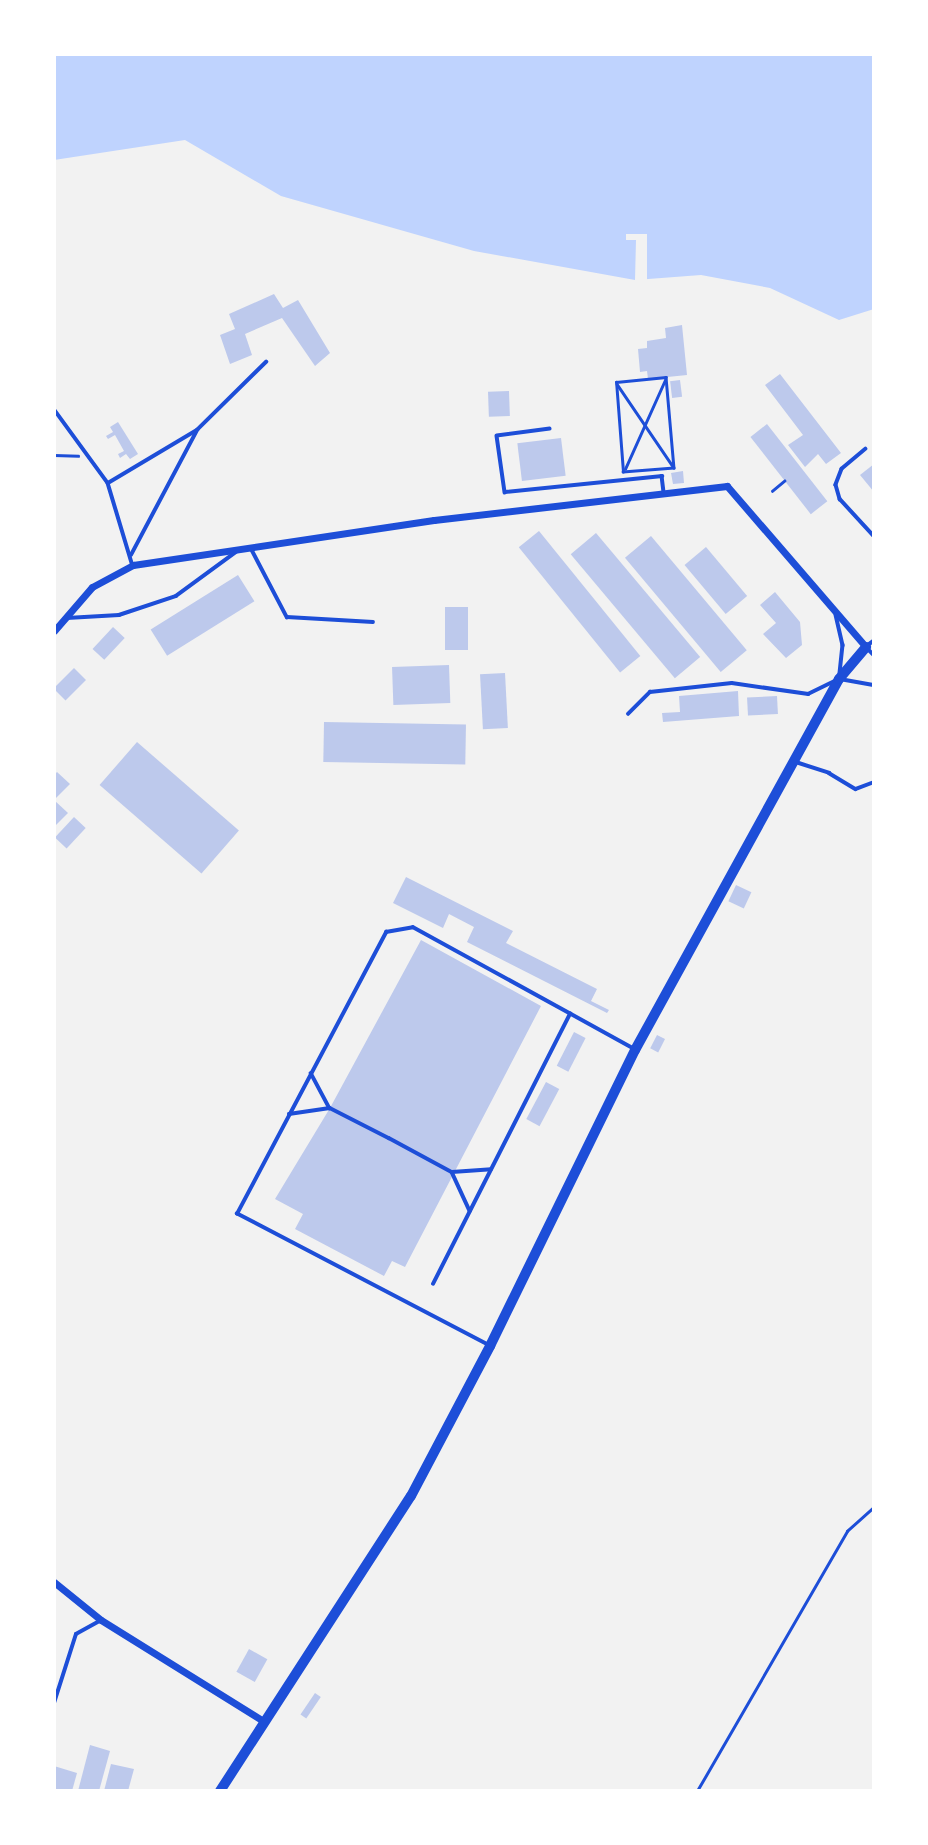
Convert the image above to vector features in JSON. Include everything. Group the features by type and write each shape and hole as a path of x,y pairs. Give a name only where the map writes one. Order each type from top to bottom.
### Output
{"main road":[{"path":"220,1791 411,1496 490,1346 635,1050 839,679 871,648"}],"street":[{"path":"54,631 92,587 133,565 252,550 434,520 727,486 871,648"},
{"path":"54,1582 101,1620 265,1722"}],"lane":[{"path":"108,483 197,430 266,362"},
{"path":"54,409 108,483 133,565"},
{"path":"550,429 497,436 505,492 662,476 664,493"},
{"path":"131,555 197,430"},
{"path":"866,449 842,469 836,485 840,499 874,536"},
{"path":"252,550 287,617 373,622"},
{"path":"67,618 119,615 176,596 238,551"},
{"path":"834,608 843,645 839,679"},
{"path":"628,715 650,692 732,684 807,694 839,679 874,685"},
{"path":"793,762 829,773 856,789 874,782"},
{"path":"490,1346 237,1214 386,932 413,927 635,1050"},
{"path":"433,1284 570,1014"},
{"path":"311,1073 330,1108 452,1172 491,1169"},
{"path":"289,1114 330,1108"},
{"path":"452,1172 470,1211"},
{"path":"54,1703 76,1634 101,1620"}],"path":[{"path":"616,382 666,377"},
{"path":"623,472 666,377"},
{"path":"666,377 674,468"},
{"path":"616,382 674,468"},
{"path":"616,382 623,472"},
{"path":"54,455 89,456"},
{"path":"623,472 674,468"},
{"path":"772,491 784,481"},
{"path":"697,1791 847,1531 874,1507"}],"water":[{"path":"54,54 874,54 874,309 839,320 770,288 701,275 635,280 474,251 281,196 185,140 54,160"}],"pier":[{"path":"626,234 647,234 647,280 635,280 636,240 626,240"}],"building":[{"path":"274,294 283,308 298,300 330,353 315,366 282,318 245,334 252,355 230,364 220,335 235,329 229,314"},
{"path":"682,325 687,375 648,379 647,371 640,372 638,349 647,348 647,341 666,338 665,328"},
{"path":"780,374 841,453 826,464 818,454 805,467 788,445 803,435 765,385"},
{"path":"680,380 682,397 672,398 670,381"},
{"path":"509,391 510,416 489,417 488,392"},
{"path":"118,422 138,454 130,459 126,454 120,458 118,454 124,451 115,435 108,439 106,436 113,432 110,427"},
{"path":"767,424 827,501 811,514 750,437"},
{"path":"561,438 566,476 522,481 517,443"},
{"path":"874,464 874,492 860,475"},
{"path":"683,471 684,483 673,484 671,473"},
{"path":"539,531 640,656 620,672 519,547"},
{"path":"596,533 700,657 675,678 571,554"},
{"path":"651,536 747,650 721,672 625,558"},
{"path":"706,547 747,596 726,614 685,565"},
{"path":"238,575 254,601 167,656 151,630"},
{"path":"775,592 800,622 802,645 786,658 763,634 776,623 760,605"},
{"path":"445,607 468,607 468,650 445,650"},
{"path":"113,627 125,638 104,660 93,649"},
{"path":"449,665 450,703 393,705 392,667"},
{"path":"74,668 86,680 66,701 54,688"},
{"path":"505,673 508,728 483,729 480,674"},
{"path":"738,691 739,716 663,722 662,713 680,712 679,696"},
{"path":"777,696 778,714 748,716 747,698"},
{"path":"324,722 466,724 465,764 323,762"},
{"path":"137,742 239,831 201,874 100,785"},
{"path":"57,772 70,784 54,800 54,775"},
{"path":"54,800 68,813 54,827"},
{"path":"74,817 86,828 67,848 55,837"},
{"path":"406,877 513,931 506,943 597,989 591,1001 609,1010 607,1013 467,942 474,927 449,914 443,928 393,903"},
{"path":"736,885 751,892 744,908 728,901"},
{"path":"421,940 541,1006 405,1267 392,1261 384,1276 295,1229 303,1214 275,1199 330,1108"},
{"path":"574,1032 586,1038 568,1072 557,1066"},
{"path":"657,1035 665,1039 658,1052 650,1048"},
{"path":"546,1082 559,1089 540,1126 526,1119"},
{"path":"249,1649 267,1659 255,1682 236,1672"},
{"path":"315,1693 321,1697 306,1718 300,1715"},
{"path":"90,1745 110,1751 99,1791 78,1791"},
{"path":"111,1764 134,1769 128,1791 104,1791"},
{"path":"54,1766 77,1773 72,1791 54,1791"}]}
